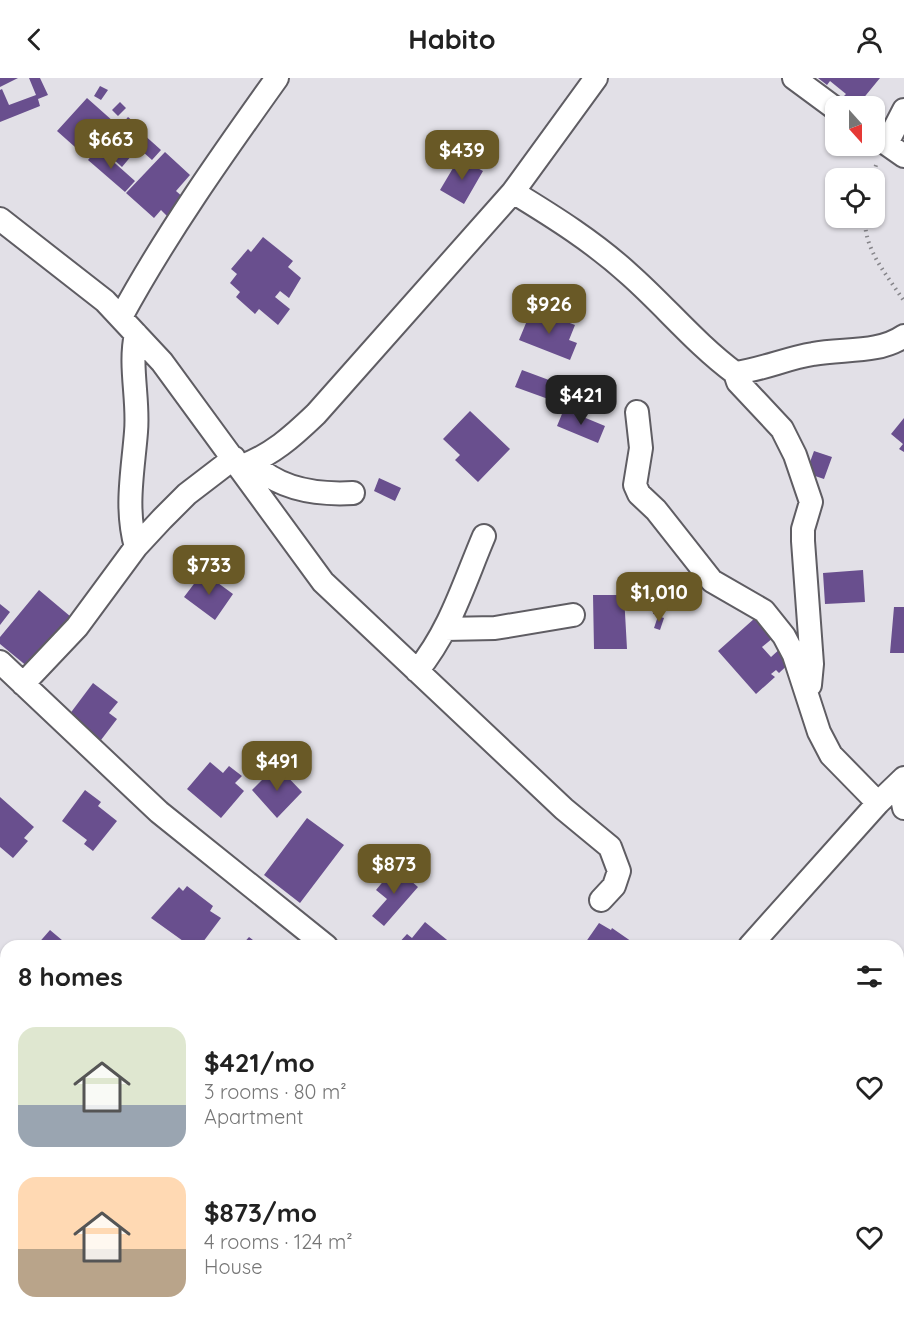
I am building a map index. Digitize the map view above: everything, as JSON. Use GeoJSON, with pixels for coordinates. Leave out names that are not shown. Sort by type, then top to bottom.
{"type":"FeatureCollection","features":[{"type":"Feature","properties":{"kind":"street"},"geometry":{"type":"LineString","coordinates":[[121,318],[141,279],[277,78]]}},
{"type":"Feature","properties":{"kind":"street"},"geometry":{"type":"LineString","coordinates":[[23,684],[77,627],[136,547],[187,494],[243,463],[266,458],[286,443],[316,414],[513,192],[596,78]]}},
{"type":"Feature","properties":{"kind":"street"},"geometry":{"type":"LineString","coordinates":[[794,78],[825,101]]}},
{"type":"Feature","properties":{"kind":"street"},"geometry":{"type":"LineString","coordinates":[[888,145],[904,110]]}},
{"type":"Feature","properties":{"kind":"street"},"geometry":{"type":"LineString","coordinates":[[513,192],[577,231],[629,274],[700,345],[735,373],[747,392],[782,429],[795,455],[811,502],[803,534],[812,664],[806,696]]}},
{"type":"Feature","properties":{"kind":"street"},"geometry":{"type":"LineString","coordinates":[[0,219],[105,301],[162,362],[243,463],[323,582],[564,809],[610,847],[619,871],[614,886],[601,900]]}},
{"type":"Feature","properties":{"kind":"street"},"geometry":{"type":"LineString","coordinates":[[136,334],[133,359],[136,431],[131,465],[129,519],[136,547]]}},
{"type":"Feature","properties":{"kind":"street"},"geometry":{"type":"LineString","coordinates":[[735,373],[813,354],[878,348],[904,336]]}},
{"type":"Feature","properties":{"kind":"street"},"geometry":{"type":"LineString","coordinates":[[637,411],[641,448],[635,485],[639,494],[656,510],[694,562],[712,581],[764,611],[784,636],[794,656],[806,696],[831,755],[849,777],[878,803]]}},
{"type":"Feature","properties":{"kind":"street"},"geometry":{"type":"LineString","coordinates":[[243,463],[285,485],[333,494],[353,493]]}},
{"type":"Feature","properties":{"kind":"street"},"geometry":{"type":"LineString","coordinates":[[417,672],[438,644],[455,611],[484,536]]}},
{"type":"Feature","properties":{"kind":"street"},"geometry":{"type":"LineString","coordinates":[[445,629],[484,629],[573,615]]}},
{"type":"Feature","properties":{"kind":"street"},"geometry":{"type":"LineString","coordinates":[[0,662],[159,812],[319,940]]}},
{"type":"Feature","properties":{"kind":"street"},"geometry":{"type":"LineString","coordinates":[[755,940],[878,803],[902,780]]}},
{"type":"Feature","properties":{"kind":"street"},"geometry":{"type":"LineString","coordinates":[[902,780],[904,808]]}},
{"type":"Feature","properties":{"kind":"path"},"geometry":{"type":"LineString","coordinates":[[867,228],[877,262],[904,301]]}},
{"type":"Feature","properties":{"kind":"building"},"geometry":{"type":"Polygon","coordinates":[[[0,78],[18,78],[0,87],[0,78]]]}},
{"type":"Feature","properties":{"kind":"building"},"geometry":{"type":"Polygon","coordinates":[[[29,78],[40,78],[48,95],[38,99],[40,106],[0,122],[0,90],[2,89],[9,105],[36,95],[29,78]]]}},
{"type":"Feature","properties":{"kind":"building"},"geometry":{"type":"Polygon","coordinates":[[[818,78],[880,78],[865,96],[844,96],[846,94],[830,81],[827,85],[818,78]]]}},
{"type":"Feature","properties":{"kind":"building"},"geometry":{"type":"Polygon","coordinates":[[[100,86],[108,90],[101,100],[94,96],[100,86]]]}},
{"type":"Feature","properties":{"kind":"building"},"geometry":{"type":"Polygon","coordinates":[[[87,98],[114,122],[84,155],[57,131],[87,98]]]}},
{"type":"Feature","properties":{"kind":"building"},"geometry":{"type":"Polygon","coordinates":[[[120,102],[126,108],[118,116],[112,110],[120,102]]]}},
{"type":"Feature","properties":{"kind":"building"},"geometry":{"type":"Polygon","coordinates":[[[128,117],[142,129],[130,143],[137,149],[122,167],[101,148],[128,117]]]}},
{"type":"Feature","properties":{"kind":"building"},"geometry":{"type":"Polygon","coordinates":[[[142,133],[161,150],[152,160],[133,143],[142,133]]]}},
{"type":"Feature","properties":{"kind":"building"},"geometry":{"type":"Polygon","coordinates":[[[98,148],[135,181],[125,192],[88,160],[98,148]]]}},
{"type":"Feature","properties":{"kind":"building"},"geometry":{"type":"Polygon","coordinates":[[[165,152],[190,175],[176,191],[184,198],[167,216],[161,210],[154,218],[126,193],[165,152]]]}},
{"type":"Feature","properties":{"kind":"building"},"geometry":{"type":"Polygon","coordinates":[[[459,158],[483,171],[464,204],[440,190],[459,158]]]}},
{"type":"Feature","properties":{"kind":"building"},"geometry":{"type":"Polygon","coordinates":[[[263,237],[293,261],[288,267],[301,278],[289,298],[280,291],[275,297],[290,309],[278,325],[259,309],[255,314],[236,297],[240,292],[230,283],[237,274],[231,269],[248,249],[251,252],[263,237]]]}},
{"type":"Feature","properties":{"kind":"building"},"geometry":{"type":"Polygon","coordinates":[[[531,311],[546,317],[547,314],[575,325],[569,340],[577,343],[570,360],[519,340],[531,311]]]}},
{"type":"Feature","properties":{"kind":"building"},"geometry":{"type":"Polygon","coordinates":[[[522,370],[557,383],[551,400],[515,387],[522,370]]]}},
{"type":"Feature","properties":{"kind":"building"},"geometry":{"type":"Polygon","coordinates":[[[564,409],[605,426],[598,443],[557,426],[564,409]]]}},
{"type":"Feature","properties":{"kind":"building"},"geometry":{"type":"Polygon","coordinates":[[[470,411],[510,449],[478,482],[455,460],[460,455],[443,439],[470,411]]]}},
{"type":"Feature","properties":{"kind":"building"},"geometry":{"type":"Polygon","coordinates":[[[904,418],[904,452],[899,449],[903,444],[891,434],[904,418]]]}},
{"type":"Feature","properties":{"kind":"building"},"geometry":{"type":"Polygon","coordinates":[[[814,451],[832,457],[824,479],[806,473],[814,451]]]}},
{"type":"Feature","properties":{"kind":"building"},"geometry":{"type":"Polygon","coordinates":[[[379,478],[401,488],[395,501],[374,491],[379,478]]]}},
{"type":"Feature","properties":{"kind":"building"},"geometry":{"type":"Polygon","coordinates":[[[863,570],[865,602],[825,604],[823,573],[863,570]]]}},
{"type":"Feature","properties":{"kind":"building"},"geometry":{"type":"Polygon","coordinates":[[[203,572],[233,594],[215,620],[184,597],[203,572]]]}},
{"type":"Feature","properties":{"kind":"building"},"geometry":{"type":"Polygon","coordinates":[[[39,590],[77,622],[34,672],[0,644],[0,637],[39,590]]]}},
{"type":"Feature","properties":{"kind":"building"},"geometry":{"type":"Polygon","coordinates":[[[593,595],[624,595],[627,649],[594,649],[593,595]]]}},
{"type":"Feature","properties":{"kind":"building"},"geometry":{"type":"Polygon","coordinates":[[[656,596],[665,598],[662,615],[653,614],[656,596]]]}},
{"type":"Feature","properties":{"kind":"building"},"geometry":{"type":"Polygon","coordinates":[[[0,604],[10,612],[0,625],[0,604]]]}},
{"type":"Feature","properties":{"kind":"building"},"geometry":{"type":"Polygon","coordinates":[[[894,607],[904,607],[904,653],[890,653],[894,607]]]}},
{"type":"Feature","properties":{"kind":"building"},"geometry":{"type":"Polygon","coordinates":[[[658,616],[664,618],[660,630],[654,628],[658,616]]]}},
{"type":"Feature","properties":{"kind":"building"},"geometry":{"type":"Polygon","coordinates":[[[755,618],[773,638],[762,647],[771,657],[782,647],[793,660],[779,673],[776,670],[771,674],[775,677],[756,694],[718,651],[755,618]]]}},
{"type":"Feature","properties":{"kind":"building"},"geometry":{"type":"Polygon","coordinates":[[[93,683],[118,702],[109,713],[117,719],[101,740],[69,715],[93,683]]]}},
{"type":"Feature","properties":{"kind":"building"},"geometry":{"type":"Polygon","coordinates":[[[281,758],[294,765],[290,772],[277,765],[281,758]]]}},
{"type":"Feature","properties":{"kind":"building"},"geometry":{"type":"Polygon","coordinates":[[[210,762],[223,773],[229,766],[242,776],[235,783],[244,791],[221,818],[187,789],[210,762]]]}},
{"type":"Feature","properties":{"kind":"building"},"geometry":{"type":"Polygon","coordinates":[[[273,769],[279,774],[282,771],[302,792],[277,818],[252,790],[273,769]]]}},
{"type":"Feature","properties":{"kind":"building"},"geometry":{"type":"Polygon","coordinates":[[[85,790],[101,802],[98,806],[117,821],[93,851],[84,844],[87,840],[62,821],[85,790]]]}},
{"type":"Feature","properties":{"kind":"building"},"geometry":{"type":"Polygon","coordinates":[[[0,797],[34,827],[24,838],[28,841],[13,858],[0,847],[0,797]]]}},
{"type":"Feature","properties":{"kind":"building"},"geometry":{"type":"Polygon","coordinates":[[[307,818],[344,845],[300,903],[264,875],[307,818]]]}},
{"type":"Feature","properties":{"kind":"building"},"geometry":{"type":"Polygon","coordinates":[[[395,867],[418,887],[384,926],[372,916],[387,899],[376,890],[395,867]]]}},
{"type":"Feature","properties":{"kind":"building"},"geometry":{"type":"Polygon","coordinates":[[[187,886],[213,906],[210,911],[221,918],[204,940],[182,940],[151,918],[179,887],[183,891],[187,886]]]}},
{"type":"Feature","properties":{"kind":"building"},"geometry":{"type":"Polygon","coordinates":[[[425,922],[447,940],[402,940],[407,934],[412,938],[425,922]]]}},
{"type":"Feature","properties":{"kind":"building"},"geometry":{"type":"Polygon","coordinates":[[[599,923],[611,930],[612,928],[629,940],[587,940],[599,923]]]}},
{"type":"Feature","properties":{"kind":"building"},"geometry":{"type":"Polygon","coordinates":[[[50,930],[62,940],[41,940],[50,930]]]}}]}
